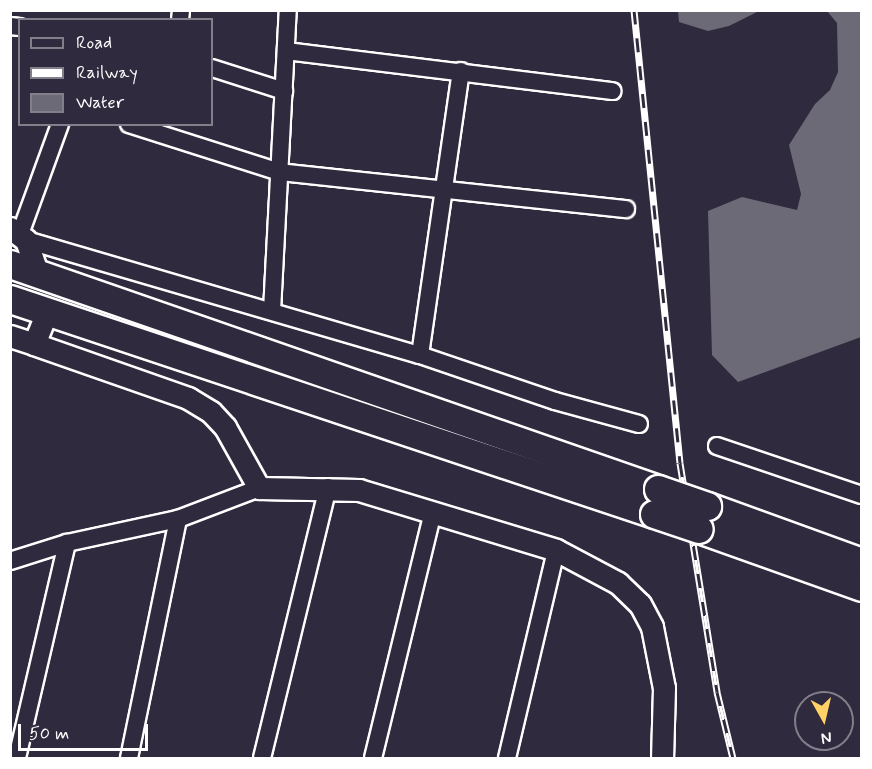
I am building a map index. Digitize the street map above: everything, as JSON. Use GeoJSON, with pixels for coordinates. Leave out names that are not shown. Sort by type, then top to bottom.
{"type":"FeatureCollection","features":[{"type":"Feature","properties":{"kind":"highway"},"geometry":{"type":"LineString","coordinates":[[10,264],[703,518],[861,587]]}},
{"type":"Feature","properties":{"kind":"highway"},"geometry":{"type":"LineString","coordinates":[[10,299],[656,501]]}},
{"type":"Feature","properties":{"kind":"highway"},"geometry":{"type":"LineString","coordinates":[[703,518],[861,562]]}},
{"type":"Feature","properties":{"kind":"street"},"geometry":{"type":"LineString","coordinates":[[272,311],[288,10]]}},
{"type":"Feature","properties":{"kind":"street"},"geometry":{"type":"LineString","coordinates":[[286,51],[613,91]]}},
{"type":"Feature","properties":{"kind":"street"},"geometry":{"type":"LineString","coordinates":[[213,68],[284,91]]}},
{"type":"Feature","properties":{"kind":"street"},"geometry":{"type":"LineString","coordinates":[[420,355],[461,71]]}},
{"type":"Feature","properties":{"kind":"street"},"geometry":{"type":"LineString","coordinates":[[37,272],[19,234],[59,126]]}},
{"type":"Feature","properties":{"kind":"street"},"geometry":{"type":"LineString","coordinates":[[135,126],[279,172],[626,209]]}},
{"type":"Feature","properties":{"kind":"street"},"geometry":{"type":"LineString","coordinates":[[19,234],[420,355],[555,401],[639,424]]}},
{"type":"Feature","properties":{"kind":"street"},"geometry":{"type":"LineString","coordinates":[[34,344],[47,311]]}},
{"type":"Feature","properties":{"kind":"street"},"geometry":{"type":"LineString","coordinates":[[10,336],[188,398],[212,412],[225,427],[259,488]]}},
{"type":"Feature","properties":{"kind":"street"},"geometry":{"type":"LineString","coordinates":[[717,446],[861,495]]}},
{"type":"Feature","properties":{"kind":"street"},"geometry":{"type":"LineString","coordinates":[[262,759],[328,487]]}},
{"type":"Feature","properties":{"kind":"street"},"geometry":{"type":"LineString","coordinates":[[10,561],[67,543],[178,519],[259,488],[328,487],[359,490],[433,511],[556,550],[618,583],[640,604],[652,627],[664,688],[662,759]]}},
{"type":"Feature","properties":{"kind":"street"},"geometry":{"type":"LineString","coordinates":[[372,759],[433,511]]}},
{"type":"Feature","properties":{"kind":"street"},"geometry":{"type":"LineString","coordinates":[[129,759],[178,519]]}},
{"type":"Feature","properties":{"kind":"street"},"geometry":{"type":"LineString","coordinates":[[17,759],[67,543]]}},
{"type":"Feature","properties":{"kind":"street"},"geometry":{"type":"LineString","coordinates":[[507,759],[556,550]]}},
{"type":"Feature","properties":{"kind":"water"},"geometry":{"type":"Polygon","coordinates":[[[678,10],[759,11],[729,26],[708,31],[679,22],[678,10]]]}},
{"type":"Feature","properties":{"kind":"water"},"geometry":{"type":"Polygon","coordinates":[[[827,11],[861,11],[861,337],[738,382],[712,355],[708,211],[742,197],[797,210],[801,194],[789,145],[815,104],[830,90],[838,72],[837,23],[827,11]]]}},
{"type":"Feature","properties":{"kind":"railway"},"geometry":{"type":"LineString","coordinates":[[634,10],[680,463],[717,692],[733,758]]}}]}
